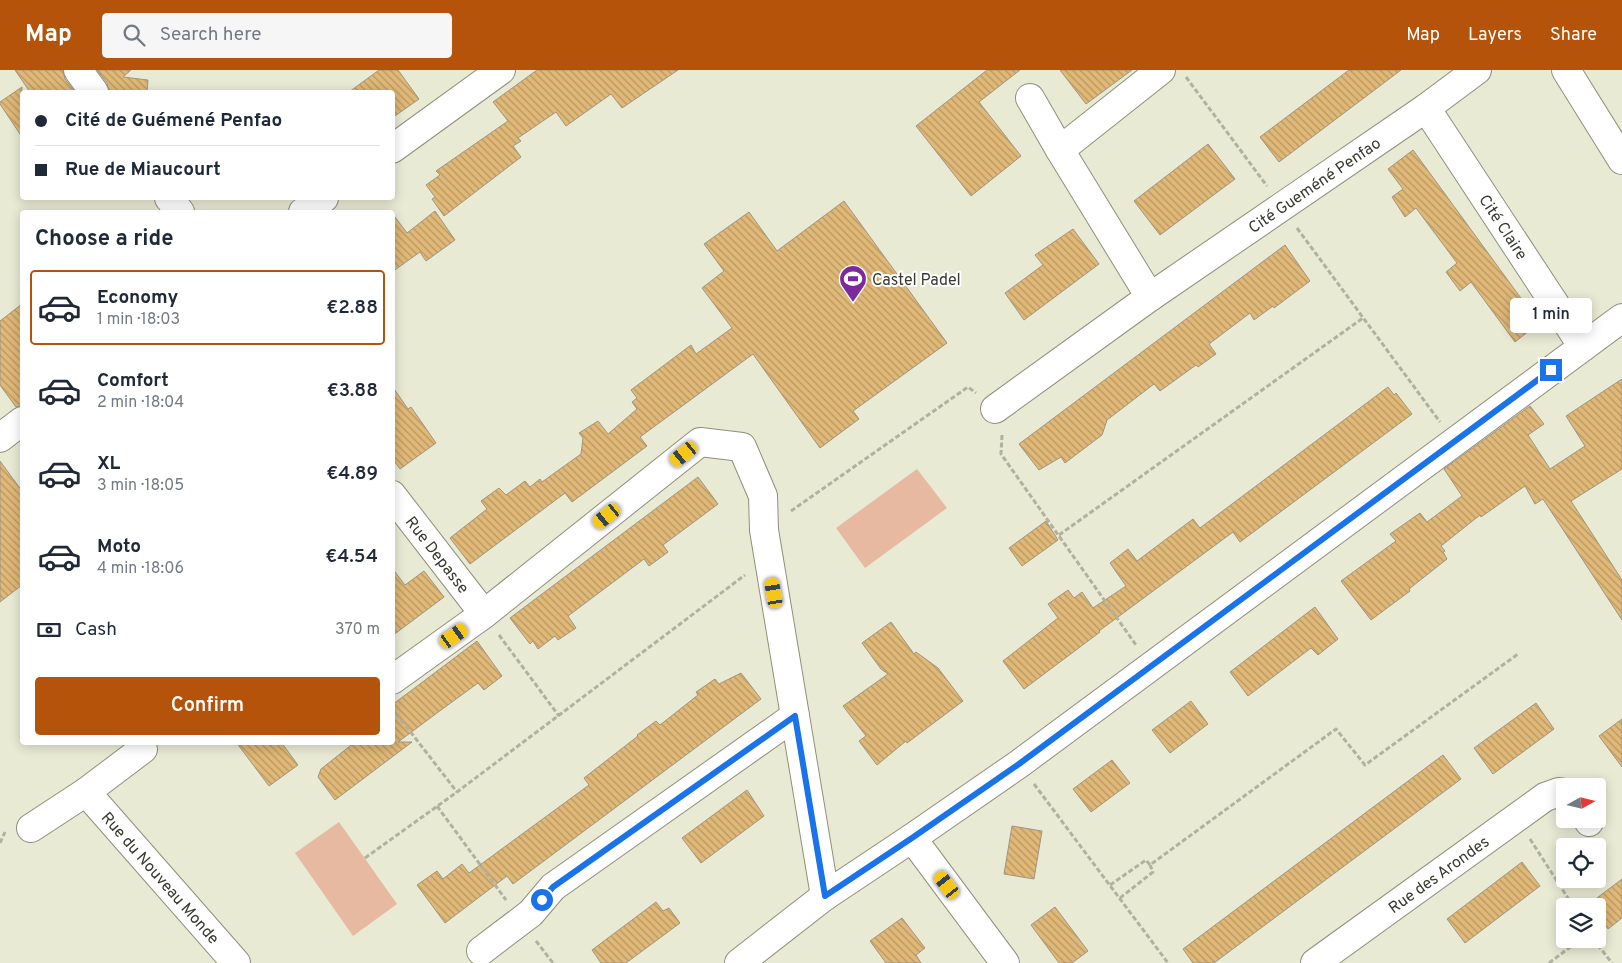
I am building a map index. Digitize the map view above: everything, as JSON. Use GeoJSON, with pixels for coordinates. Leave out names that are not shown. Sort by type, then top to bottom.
{"type":"FeatureCollection","features":[{"type":"Feature","properties":{"kind":"street"},"geometry":{"type":"LineString","coordinates":[[78,70],[93,90]]}},
{"type":"Feature","properties":{"kind":"street"},"geometry":{"type":"LineString","coordinates":[[395,147],[501,70]]}},
{"type":"Feature","properties":{"kind":"street"},"geometry":{"type":"LineString","coordinates":[[1060,150],[1161,70]]}},
{"type":"Feature","properties":{"kind":"street","name":"Cité Gueméné Penfao"},"geometry":{"type":"LineString","coordinates":[[995,409],[1150,297],[1426,108],[1477,70]]}},
{"type":"Feature","properties":{"kind":"street"},"geometry":{"type":"LineString","coordinates":[[1566,70],[1622,160]]}},
{"type":"Feature","properties":{"kind":"street"},"geometry":{"type":"LineString","coordinates":[[1030,98],[1150,297]]}},
{"type":"Feature","properties":{"kind":"street","name":"Cité Claire"},"geometry":{"type":"LineString","coordinates":[[1426,108],[1583,347]]}},
{"type":"Feature","properties":{"kind":"street"},"geometry":{"type":"LineString","coordinates":[[306,210],[321,200]]}},
{"type":"Feature","properties":{"kind":"street"},"geometry":{"type":"LineString","coordinates":[[739,963],[825,896],[1019,764],[1622,318]]}},
{"type":"Feature","properties":{"kind":"street"},"geometry":{"type":"LineString","coordinates":[[0,438],[20,423]]}},
{"type":"Feature","properties":{"kind":"street"},"geometry":{"type":"LineString","coordinates":[[395,678],[484,614],[700,442],[742,447],[763,496],[764,530],[768,558],[825,896]]}},
{"type":"Feature","properties":{"kind":"street","name":"Rue Depasse"},"geometry":{"type":"LineString","coordinates":[[395,498],[484,614]]}},
{"type":"Feature","properties":{"kind":"street"},"geometry":{"type":"LineString","coordinates":[[481,951],[531,913],[553,887],[795,716]]}},
{"type":"Feature","properties":{"kind":"street"},"geometry":{"type":"LineString","coordinates":[[31,828],[86,792],[142,749]]}},
{"type":"Feature","properties":{"kind":"street","name":"Rue du Nouveau Monde"},"geometry":{"type":"LineString","coordinates":[[86,792],[236,963]]}},
{"type":"Feature","properties":{"kind":"street","name":"Rue des Arondes"},"geometry":{"type":"LineString","coordinates":[[1315,963],[1545,798],[1556,793]]}},
{"type":"Feature","properties":{"kind":"street"},"geometry":{"type":"LineString","coordinates":[[912,838],[1005,963]]}},
{"type":"Feature","properties":{"kind":"path"},"geometry":{"type":"LineString","coordinates":[[1181,70],[1455,441]]}},
{"type":"Feature","properties":{"kind":"path"},"geometry":{"type":"LineString","coordinates":[[1059,535],[1363,318]]}},
{"type":"Feature","properties":{"kind":"path"},"geometry":{"type":"LineString","coordinates":[[764,530],[968,387]]}},
{"type":"Feature","properties":{"kind":"path"},"geometry":{"type":"LineString","coordinates":[[995,409],[1002,437],[1001,454],[1151,666]]}},
{"type":"Feature","properties":{"kind":"path"},"geometry":{"type":"LineString","coordinates":[[364,858],[457,792],[768,558]]}},
{"type":"Feature","properties":{"kind":"path"},"geometry":{"type":"LineString","coordinates":[[484,614],[558,716]]}},
{"type":"Feature","properties":{"kind":"path"},"geometry":{"type":"LineString","coordinates":[[1150,865],[1336,729],[1365,765],[1518,654]]}},
{"type":"Feature","properties":{"kind":"path"},"geometry":{"type":"LineString","coordinates":[[395,712],[457,792]]}},
{"type":"Feature","properties":{"kind":"path"},"geometry":{"type":"LineString","coordinates":[[1019,764],[1168,963]]}},
{"type":"Feature","properties":{"kind":"path"},"geometry":{"type":"LineString","coordinates":[[437,806],[554,963]]}},
{"type":"Feature","properties":{"kind":"path"},"geometry":{"type":"LineString","coordinates":[[1517,818],[1568,898]]}},
{"type":"Feature","properties":{"kind":"path"},"geometry":{"type":"LineString","coordinates":[[1110,885],[1146,860],[1150,865],[1154,872],[1120,898]]}},
{"type":"Feature","properties":{"kind":"path"},"geometry":{"type":"LineString","coordinates":[[1549,963],[1569,948]]}},
{"type":"Feature","properties":{"kind":"path"},"geometry":{"type":"LineString","coordinates":[[1600,948],[1612,963]]}},
{"type":"Feature","properties":{"kind":"shaded area"},"geometry":{"type":"Polygon","coordinates":[[[917,469],[947,508],[865,568],[836,528],[917,469]]]}},
{"type":"Feature","properties":{"kind":"shaded area"},"geometry":{"type":"Polygon","coordinates":[[[339,822],[397,904],[353,936],[295,853],[339,822]]]}},
{"type":"Feature","properties":{"kind":"building"},"geometry":{"type":"Polygon","coordinates":[[[15,70],[63,70],[65,79],[73,90],[29,90],[15,70]]]}},
{"type":"Feature","properties":{"kind":"building"},"geometry":{"type":"Polygon","coordinates":[[[97,70],[131,70],[123,77],[148,80],[147,90],[109,90],[107,83],[97,70]]]}},
{"type":"Feature","properties":{"kind":"building"},"geometry":{"type":"Polygon","coordinates":[[[379,70],[398,70],[419,99],[395,116],[395,90],[352,90],[379,70]]]}},
{"type":"Feature","properties":{"kind":"building"},"geometry":{"type":"Polygon","coordinates":[[[537,70],[678,70],[622,108],[611,94],[566,126],[556,112],[518,138],[521,141],[513,146],[521,157],[444,216],[432,199],[435,197],[426,185],[440,175],[436,171],[508,121],[493,102],[537,70]]]}},
{"type":"Feature","properties":{"kind":"building"},"geometry":{"type":"Polygon","coordinates":[[[987,70],[1020,70],[979,102],[1021,156],[971,196],[916,126],[987,70]]]}},
{"type":"Feature","properties":{"kind":"building"},"geometry":{"type":"Polygon","coordinates":[[[1060,70],[1132,70],[1086,104],[1060,70]]]}},
{"type":"Feature","properties":{"kind":"building"},"geometry":{"type":"Polygon","coordinates":[[[1349,70],[1401,70],[1279,162],[1260,137],[1349,70]]]}},
{"type":"Feature","properties":{"kind":"building"},"geometry":{"type":"Polygon","coordinates":[[[22,87],[22,90],[20,90],[20,134],[0,104],[0,102],[22,87]]]}},
{"type":"Feature","properties":{"kind":"building"},"geometry":{"type":"Polygon","coordinates":[[[1208,144],[1235,179],[1160,235],[1134,201],[1208,144]]]}},
{"type":"Feature","properties":{"kind":"building"},"geometry":{"type":"Polygon","coordinates":[[[1413,150],[1539,323],[1515,342],[1471,282],[1460,291],[1446,272],[1457,263],[1416,208],[1405,217],[1392,197],[1403,189],[1388,169],[1413,150]]]}},
{"type":"Feature","properties":{"kind":"building"},"geometry":{"type":"Polygon","coordinates":[[[844,201],[947,343],[853,411],[859,419],[820,448],[753,354],[640,437],[647,446],[572,502],[565,493],[470,564],[450,538],[487,509],[481,501],[499,488],[506,495],[525,481],[530,487],[540,479],[542,482],[581,454],[583,438],[579,433],[598,421],[608,434],[637,409],[632,402],[637,398],[631,390],[691,345],[696,354],[732,328],[702,288],[724,271],[704,244],[749,212],[777,251],[844,201]]]}},
{"type":"Feature","properties":{"kind":"building"},"geometry":{"type":"Polygon","coordinates":[[[435,211],[455,240],[426,261],[420,252],[395,270],[395,217],[407,233],[435,211]]]}},
{"type":"Feature","properties":{"kind":"building"},"geometry":{"type":"Polygon","coordinates":[[[1073,229],[1099,264],[1024,320],[1005,293],[1043,265],[1035,255],[1073,229]]]}},
{"type":"Feature","properties":{"kind":"building"},"geometry":{"type":"Polygon","coordinates":[[[1285,245],[1310,281],[1274,308],[1273,306],[1254,320],[1250,313],[1209,344],[1216,354],[1198,367],[1196,365],[1160,391],[1154,384],[1107,420],[1102,435],[1065,463],[1061,457],[1039,470],[1019,444],[1285,245]]]}},
{"type":"Feature","properties":{"kind":"building"},"geometry":{"type":"Polygon","coordinates":[[[20,306],[20,406],[16,407],[0,385],[0,321],[20,306]]]}},
{"type":"Feature","properties":{"kind":"building"},"geometry":{"type":"Polygon","coordinates":[[[1622,379],[1622,469],[1571,501],[1622,580],[1622,620],[1543,499],[1535,504],[1525,486],[1481,517],[1480,515],[1441,546],[1445,551],[1443,552],[1447,559],[1409,589],[1410,591],[1371,620],[1341,581],[1396,541],[1390,534],[1420,513],[1427,522],[1462,496],[1444,469],[1530,406],[1544,424],[1528,435],[1550,469],[1585,446],[1566,416],[1622,379]]]}},
{"type":"Feature","properties":{"kind":"building"},"geometry":{"type":"Polygon","coordinates":[[[1388,387],[1394,395],[1396,393],[1412,414],[1240,542],[1233,532],[1024,689],[1003,661],[1058,618],[1048,604],[1068,590],[1074,598],[1082,592],[1093,608],[1126,586],[1110,563],[1128,549],[1137,561],[1193,519],[1200,528],[1388,387]]]}},
{"type":"Feature","properties":{"kind":"building"},"geometry":{"type":"Polygon","coordinates":[[[395,390],[408,409],[411,407],[436,443],[400,469],[395,462],[395,390]]]}},
{"type":"Feature","properties":{"kind":"building"},"geometry":{"type":"Polygon","coordinates":[[[0,461],[20,488],[20,587],[0,602],[0,461]]]}},
{"type":"Feature","properties":{"kind":"building"},"geometry":{"type":"Polygon","coordinates":[[[698,477],[718,504],[663,545],[668,552],[649,566],[644,559],[568,616],[576,628],[558,640],[555,636],[538,649],[533,641],[530,644],[510,618],[698,477]]]}},
{"type":"Feature","properties":{"kind":"building"},"geometry":{"type":"Polygon","coordinates":[[[1046,521],[1058,540],[1022,566],[1009,548],[1046,521]]]}},
{"type":"Feature","properties":{"kind":"building"},"geometry":{"type":"Polygon","coordinates":[[[424,571],[444,597],[395,634],[395,572],[405,585],[424,571]]]}},
{"type":"Feature","properties":{"kind":"building"},"geometry":{"type":"Polygon","coordinates":[[[1315,607],[1338,639],[1318,655],[1311,648],[1248,696],[1230,672],[1315,607]]]}},
{"type":"Feature","properties":{"kind":"building"},"geometry":{"type":"Polygon","coordinates":[[[891,622],[914,654],[916,652],[938,668],[963,701],[907,743],[906,741],[877,765],[859,741],[866,736],[843,706],[888,674],[881,669],[862,643],[891,622]]]}},
{"type":"Feature","properties":{"kind":"building"},"geometry":{"type":"Polygon","coordinates":[[[477,641],[502,676],[484,690],[478,683],[441,710],[398,742],[412,742],[335,800],[318,777],[321,769],[351,745],[395,745],[395,703],[477,641]]]}},
{"type":"Feature","properties":{"kind":"building"},"geometry":{"type":"Polygon","coordinates":[[[741,673],[761,699],[513,884],[507,876],[445,923],[417,885],[437,871],[443,879],[462,864],[469,873],[589,785],[584,778],[656,721],[660,725],[698,695],[696,692],[715,679],[719,684],[741,673]]]}},
{"type":"Feature","properties":{"kind":"building"},"geometry":{"type":"Polygon","coordinates":[[[1191,701],[1208,724],[1170,753],[1152,730],[1191,701]]]}},
{"type":"Feature","properties":{"kind":"building"},"geometry":{"type":"Polygon","coordinates":[[[1536,703],[1554,729],[1493,774],[1474,748],[1536,703]]]}},
{"type":"Feature","properties":{"kind":"building"},"geometry":{"type":"Polygon","coordinates":[[[1622,719],[1622,767],[1599,736],[1622,719]]]}},
{"type":"Feature","properties":{"kind":"building"},"geometry":{"type":"Polygon","coordinates":[[[238,745],[283,745],[298,765],[269,786],[238,745]]]}},
{"type":"Feature","properties":{"kind":"building"},"geometry":{"type":"Polygon","coordinates":[[[1443,755],[1461,779],[1214,963],[1193,963],[1183,949],[1443,755]]]}},
{"type":"Feature","properties":{"kind":"building"},"geometry":{"type":"Polygon","coordinates":[[[1112,760],[1130,783],[1091,812],[1073,789],[1112,760]]]}},
{"type":"Feature","properties":{"kind":"building"},"geometry":{"type":"Polygon","coordinates":[[[747,790],[764,816],[701,863],[682,838],[747,790]]]}},
{"type":"Feature","properties":{"kind":"building"},"geometry":{"type":"Polygon","coordinates":[[[1012,826],[1042,831],[1034,879],[1004,874],[1012,826]]]}},
{"type":"Feature","properties":{"kind":"building"},"geometry":{"type":"Polygon","coordinates":[[[1522,862],[1540,886],[1465,943],[1447,919],[1522,862]]]}},
{"type":"Feature","properties":{"kind":"building"},"geometry":{"type":"Polygon","coordinates":[[[1622,879],[1622,918],[1608,929],[1606,926],[1606,898],[1597,898],[1622,879]]]}},
{"type":"Feature","properties":{"kind":"building"},"geometry":{"type":"Polygon","coordinates":[[[656,902],[663,911],[669,908],[680,923],[626,963],[601,963],[592,950],[656,902]]]}},
{"type":"Feature","properties":{"kind":"building"},"geometry":{"type":"Polygon","coordinates":[[[1055,907],[1088,951],[1072,963],[1059,963],[1031,925],[1055,907]]]}},
{"type":"Feature","properties":{"kind":"building"},"geometry":{"type":"Polygon","coordinates":[[[902,918],[925,948],[916,955],[921,963],[886,963],[870,941],[902,918]]]}},
{"type":"Feature","properties":{"kind":"place","name":"Castel Padel"},"geometry":{"type":"Point","coordinates":[853,303]}},
{"type":"Feature","properties":{"kind":"route"},"geometry":{"type":"LineString","coordinates":[[542,900],[553,887],[795,716],[825,896],[1019,764],[1551,370]]}}]}
